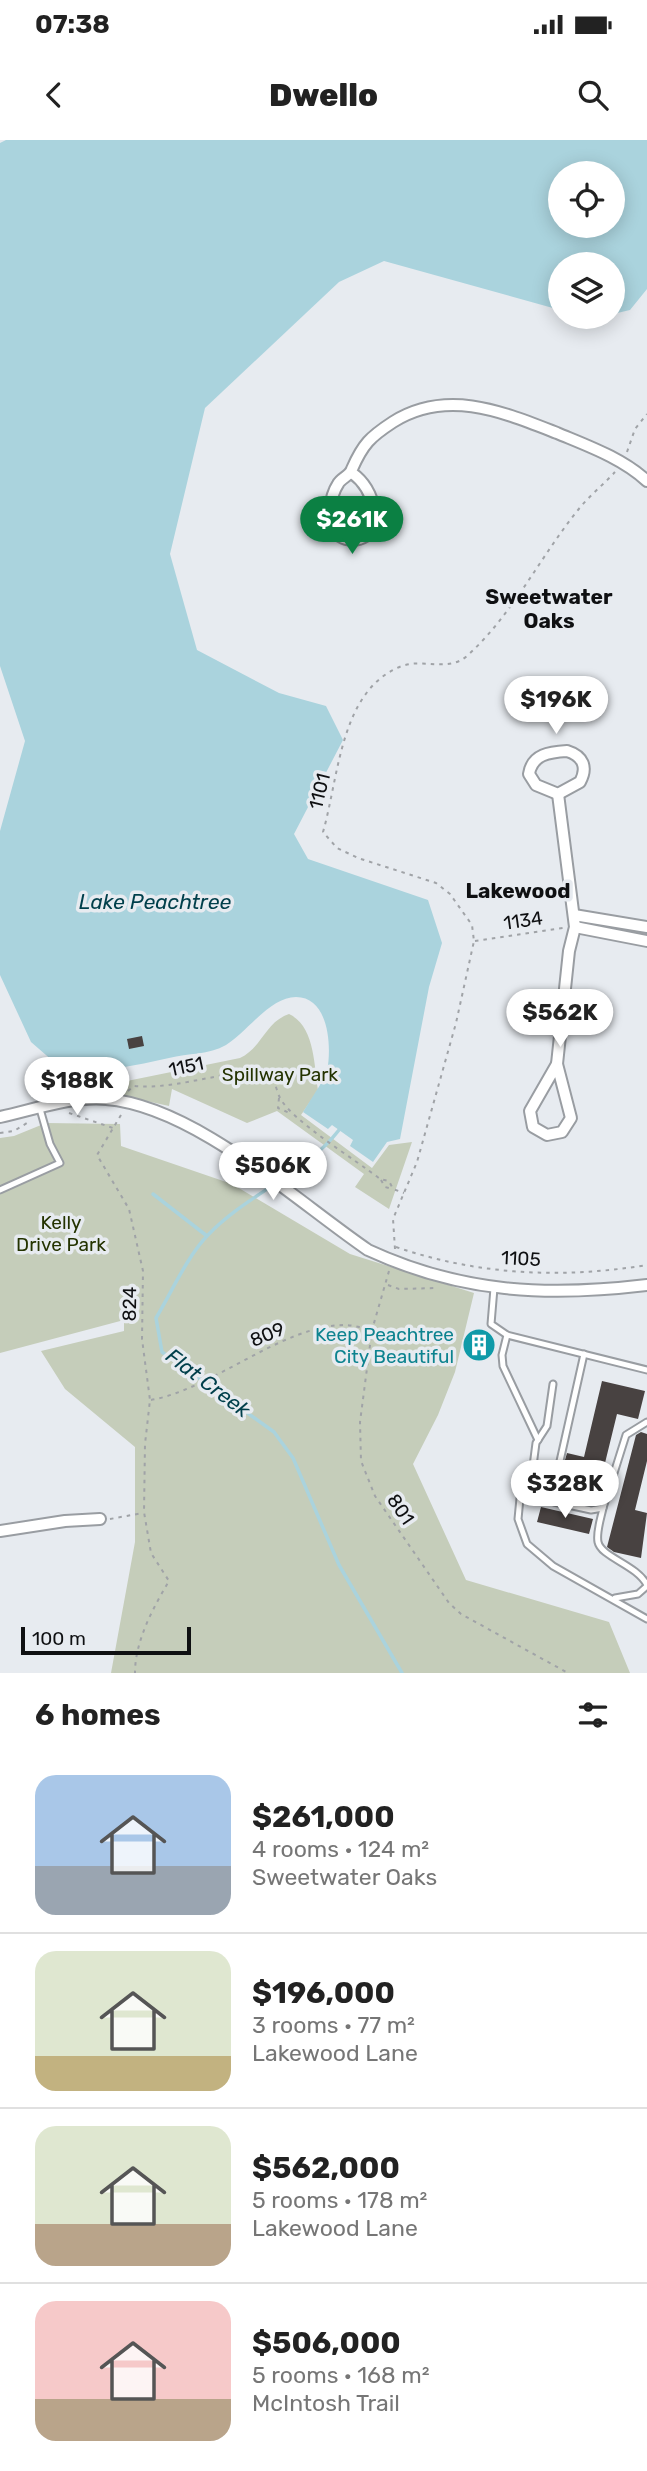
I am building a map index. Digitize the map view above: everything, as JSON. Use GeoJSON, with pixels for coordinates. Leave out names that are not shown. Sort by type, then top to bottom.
{"type":"FeatureCollection","features":[{"type":"Feature","properties":{"kind":"street"},"geometry":{"type":"LineString","coordinates":[[352,472],[361,479],[370,494],[376,524],[365,537],[349,540],[340,538],[329,525],[329,508],[338,482],[352,472],[363,444],[407,413],[442,404],[478,406],[514,416],[623,463],[647,481]]}},
{"type":"Feature","properties":{"kind":"street"},"geometry":{"type":"LineString","coordinates":[[555,752],[578,754],[585,768],[584,775],[574,787],[558,793],[536,785],[529,774],[531,765],[541,755],[555,752]]}},
{"type":"Feature","properties":{"kind":"street"},"geometry":{"type":"LineString","coordinates":[[557,1064],[530,1111],[533,1127],[547,1135],[562,1132],[571,1118],[557,1064],[569,951],[575,921],[558,793]]}},
{"type":"Feature","properties":{"kind":"street"},"geometry":{"type":"LineString","coordinates":[[575,921],[647,926]]}},
{"type":"Feature","properties":{"kind":"street"},"geometry":{"type":"LineString","coordinates":[[575,921],[647,941]]}},
{"type":"Feature","properties":{"kind":"street"},"geometry":{"type":"LineString","coordinates":[[0,1117],[41,1113],[104,1099],[154,1109],[188,1123],[368,1250],[393,1261],[465,1284],[494,1288],[571,1293],[647,1285]]}},
{"type":"Feature","properties":{"kind":"street"},"geometry":{"type":"LineString","coordinates":[[0,1531],[65,1521],[100,1519]]}},
{"type":"Feature","properties":{"kind":"lane"},"geometry":{"type":"LineString","coordinates":[[0,1189],[61,1163],[50,1144],[41,1113]]}},
{"type":"Feature","properties":{"kind":"lane"},"geometry":{"type":"LineString","coordinates":[[494,1288],[491,1324],[508,1335],[647,1370]]}},
{"type":"Feature","properties":{"kind":"lane"},"geometry":{"type":"LineString","coordinates":[[508,1335],[502,1355],[503,1366],[538,1440]]}},
{"type":"Feature","properties":{"kind":"lane"},"geometry":{"type":"LineString","coordinates":[[584,1354],[560,1461],[547,1492],[554,1502],[591,1510],[603,1508]]}},
{"type":"Feature","properties":{"kind":"lane"},"geometry":{"type":"LineString","coordinates":[[553,1384],[547,1426],[538,1440],[533,1466],[520,1488],[518,1519],[527,1544],[553,1566],[615,1598],[647,1619]]}},
{"type":"Feature","properties":{"kind":"lane"},"geometry":{"type":"LineString","coordinates":[[615,1598],[638,1594],[647,1585],[642,1574],[602,1551],[597,1540],[603,1508],[626,1435],[647,1422]]}},
{"type":"Feature","properties":{"kind":"path"},"geometry":{"type":"LineString","coordinates":[[623,463],[635,429],[647,414]]}},
{"type":"Feature","properties":{"kind":"path","name":"1101"},"geometry":{"type":"LineString","coordinates":[[474,941],[472,925],[450,894],[436,883],[358,858],[337,848],[323,832],[352,716],[362,695],[400,666],[419,662],[454,664],[466,657],[486,637],[541,566],[577,511],[623,463]]}},
{"type":"Feature","properties":{"kind":"path","name":"1134"},"geometry":{"type":"LineString","coordinates":[[474,941],[575,921]]}},
{"type":"Feature","properties":{"kind":"path"},"geometry":{"type":"LineString","coordinates":[[380,1179],[385,1187],[405,1194],[417,1162],[456,1023],[474,941]]}},
{"type":"Feature","properties":{"kind":"path","name":"1151"},"geometry":{"type":"LineString","coordinates":[[126,1094],[134,1086],[168,1087],[216,1074],[238,1074],[254,1068],[269,1072],[280,1097],[293,1114]]}},
{"type":"Feature","properties":{"kind":"path","name":"1151"},"geometry":{"type":"LineString","coordinates":[[280,1097],[278,1108],[300,1118],[380,1179]]}},
{"type":"Feature","properties":{"kind":"path"},"geometry":{"type":"LineString","coordinates":[[0,1133],[13,1131],[41,1113]]}},
{"type":"Feature","properties":{"kind":"path"},"geometry":{"type":"LineString","coordinates":[[69,1113],[113,1129]]}},
{"type":"Feature","properties":{"kind":"path","name":"824"},"geometry":{"type":"LineString","coordinates":[[122,1113],[97,1156],[119,1189],[136,1229],[143,1271],[142,1339],[150,1400],[145,1444],[144,1512],[151,1553],[169,1581],[153,1608],[135,1659],[135,1673]]}},
{"type":"Feature","properties":{"kind":"path"},"geometry":{"type":"LineString","coordinates":[[380,1179],[389,1181],[393,1189]]}},
{"type":"Feature","properties":{"kind":"path","name":"1105"},"geometry":{"type":"LineString","coordinates":[[405,1194],[393,1219],[395,1246],[427,1257],[503,1271],[582,1273],[647,1265]]}},
{"type":"Feature","properties":{"kind":"path","name":"801"},"geometry":{"type":"LineString","coordinates":[[386,1284],[372,1330],[360,1448],[360,1461],[375,1496],[449,1603],[461,1614],[568,1673]]}},
{"type":"Feature","properties":{"kind":"path","name":"809"},"geometry":{"type":"LineString","coordinates":[[150,1400],[193,1385],[305,1333],[344,1325],[372,1330]]}},
{"type":"Feature","properties":{"kind":"path"},"geometry":{"type":"LineString","coordinates":[[100,1519],[144,1512]]}},
{"type":"Feature","properties":{"kind":"green space","name":"Spillway Park"},"geometry":{"type":"Polygon","coordinates":[[[289,1014],[298,1020],[309,1037],[318,1090],[301,1115],[372,1168],[389,1145],[412,1142],[389,1209],[355,1187],[364,1174],[277,1111],[247,1123],[172,1089],[169,1106],[124,1096],[127,1081],[240,1058],[254,1048],[274,1023],[289,1014]]]}},
{"type":"Feature","properties":{"kind":"green space","name":"Kelly Drive Park"},"geometry":{"type":"Polygon","coordinates":[[[46,1123],[120,1124],[121,1146],[232,1184],[350,1254],[474,1293],[455,1372],[438,1415],[413,1464],[466,1580],[609,1622],[630,1673],[111,1673],[135,1542],[135,1447],[65,1389],[41,1351],[124,1331],[124,1320],[0,1353],[0,1138],[14,1136],[46,1123]]]}},
{"type":"Feature","properties":{"kind":"water","name":"Lake Peachtree"},"geometry":{"type":"Polygon","coordinates":[[[6,140],[647,140],[647,289],[630,310],[625,311],[625,252],[548,252],[548,307],[384,261],[339,282],[205,408],[170,554],[197,650],[279,693],[326,706],[343,740],[294,834],[308,859],[428,900],[442,943],[429,987],[400,1139],[387,1142],[373,1162],[350,1146],[353,1140],[332,1125],[328,1129],[303,1112],[320,1085],[320,1073],[327,1071],[329,1049],[322,1014],[307,999],[296,997],[277,1003],[226,1045],[213,1051],[119,1068],[69,1075],[31,1042],[0,975],[0,831],[25,741],[0,666],[0,143],[6,140]]]}},
{"type":"Feature","properties":{"kind":"building"},"geometry":{"type":"Polygon","coordinates":[[[142,1036],[144,1046],[129,1049],[127,1039],[142,1036]]]}},
{"type":"Feature","properties":{"kind":"building"},"geometry":{"type":"Polygon","coordinates":[[[602,1381],[645,1391],[638,1419],[617,1414],[605,1463],[597,1462],[589,1494],[557,1487],[567,1453],[584,1457],[602,1381]]]}},
{"type":"Feature","properties":{"kind":"building"},"geometry":{"type":"Polygon","coordinates":[[[641,1432],[647,1434],[647,1461],[635,1510],[647,1513],[641,1558],[614,1552],[607,1547],[636,1435],[641,1432]]]}},
{"type":"Feature","properties":{"kind":"building"},"geometry":{"type":"Polygon","coordinates":[[[541,1507],[593,1519],[589,1534],[537,1522],[541,1507]]]}},
{"type":"Feature","properties":{"kind":"waterway","name":"Flat Creek"},"geometry":{"type":"LineString","coordinates":[[339,1130],[310,1159],[240,1207],[208,1235],[187,1263],[156,1318],[162,1352],[274,1432],[293,1458],[339,1565],[402,1673]]}},
{"type":"Feature","properties":{"kind":"waterway","name":"Flat Creek"},"geometry":{"type":"LineString","coordinates":[[153,1194],[207,1236]]}},
{"type":"Feature","properties":{"kind":"place","name":"Keep Peachtree City Beautiful"},"geometry":{"type":"Point","coordinates":[479,1345]}},
{"type":"Feature","properties":{"kind":"district","name":"Sweetwater Oaks"},"geometry":{"type":"Point","coordinates":[549,609]}},
{"type":"Feature","properties":{"kind":"district","name":"Lakewood"},"geometry":{"type":"Point","coordinates":[518,891]}}]}
